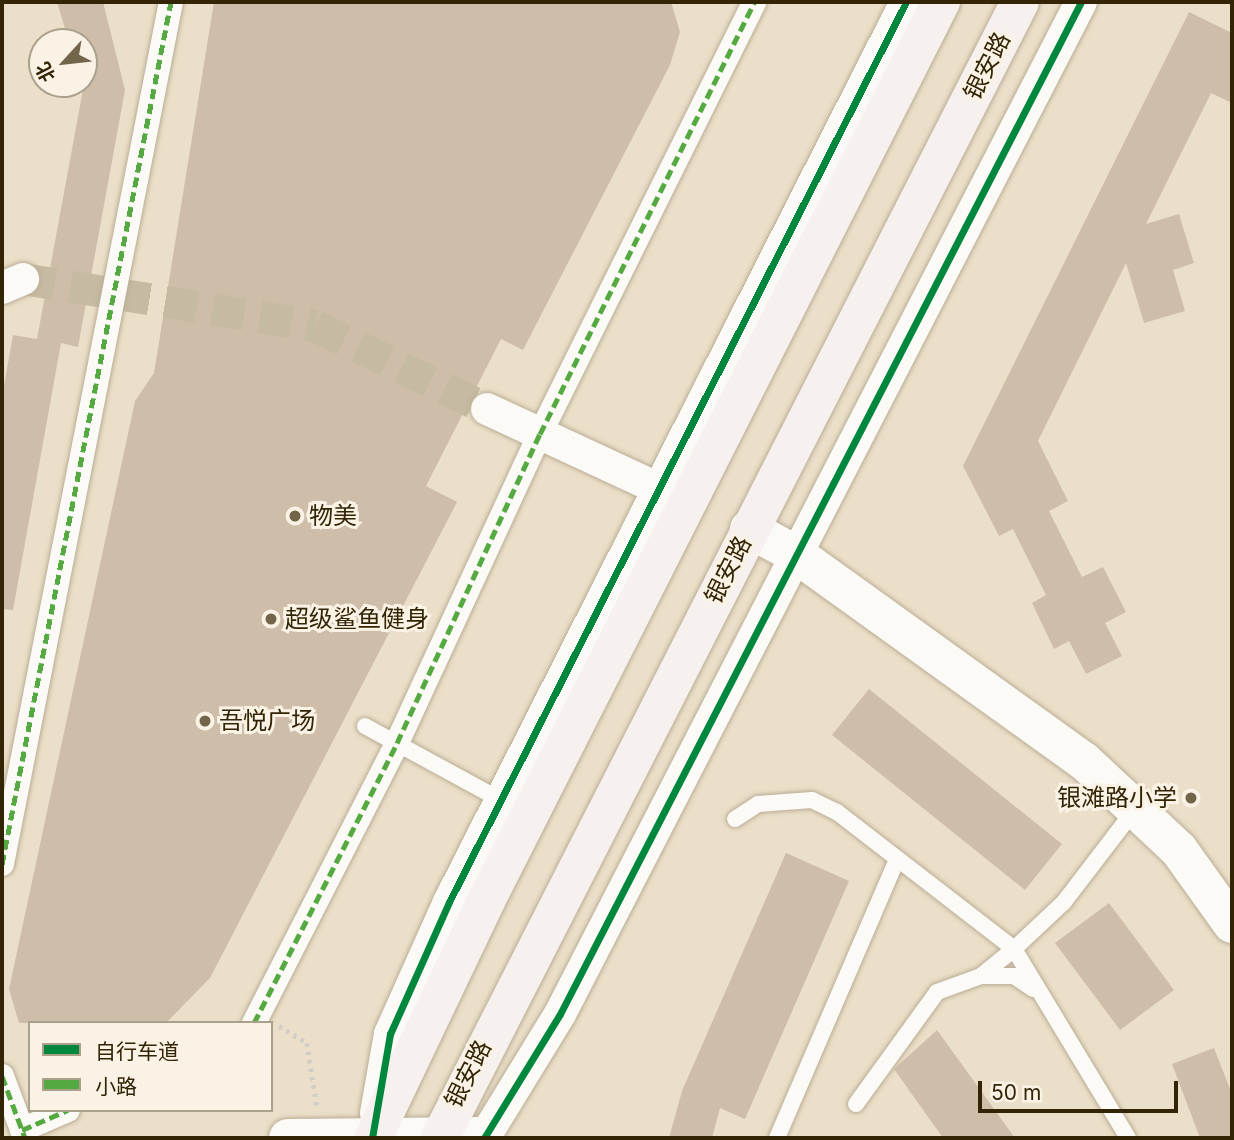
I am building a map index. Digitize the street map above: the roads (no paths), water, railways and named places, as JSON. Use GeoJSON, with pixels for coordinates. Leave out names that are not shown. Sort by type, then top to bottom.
{"type":"FeatureCollection","features":[{"type":"Feature","properties":{"kind":"main road"},"geometry":{"type":"LineString","coordinates":[[371,1138],[942,2]]}},
{"type":"Feature","properties":{"kind":"main road","name":"银安路"},"geometry":{"type":"LineString","coordinates":[[439,1136],[1020,2]]}},
{"type":"Feature","properties":{"kind":"street"},"geometry":{"type":"LineString","coordinates":[[2,864],[171,2]]}},
{"type":"Feature","properties":{"kind":"street"},"geometry":{"type":"LineString","coordinates":[[257,1018],[397,743],[540,434],[754,2]]}},
{"type":"Feature","properties":{"kind":"street"},"geometry":{"type":"LineString","coordinates":[[371,1138],[390,1034],[501,800],[906,2]]}},
{"type":"Feature","properties":{"kind":"street"},"geometry":{"type":"LineString","coordinates":[[304,1138],[483,1137],[560,1014],[1082,2]]}},
{"type":"Feature","properties":{"kind":"street"},"geometry":{"type":"LineString","coordinates":[[487,409],[659,489]]}},
{"type":"Feature","properties":{"kind":"street"},"geometry":{"type":"LineString","coordinates":[[748,529],[797,555],[1084,761],[1179,850],[1232,924]]}},
{"type":"Feature","properties":{"kind":"street"},"geometry":{"type":"LineString","coordinates":[[2,1076],[24,1134],[64,1112]]}},
{"type":"Feature","properties":{"kind":"lane"},"geometry":{"type":"LineString","coordinates":[[365,726],[501,800]]}},
{"type":"Feature","properties":{"kind":"lane"},"geometry":{"type":"LineString","coordinates":[[735,819],[785,797],[813,800],[897,859],[1014,949],[1040,997],[1109,1098],[1128,1138]]}},
{"type":"Feature","properties":{"kind":"lane"},"geometry":{"type":"LineString","coordinates":[[856,1104],[937,992],[981,976],[1014,949],[1064,902],[1135,809]]}},
{"type":"Feature","properties":{"kind":"lane"},"geometry":{"type":"LineString","coordinates":[[777,1138],[897,859]]}},
{"type":"Feature","properties":{"kind":"lane"},"geometry":{"type":"LineString","coordinates":[[981,976],[1014,976],[1040,997]]}},
{"type":"Feature","properties":{"kind":"tunnel"},"geometry":{"type":"LineString","coordinates":[[23,279],[315,326],[487,409]]}},
{"type":"Feature","properties":{"kind":"place","name":"物美"},"geometry":{"type":"Point","coordinates":[295,516]}},
{"type":"Feature","properties":{"kind":"place","name":"超级鲨鱼健身"},"geometry":{"type":"Point","coordinates":[271,619]}},
{"type":"Feature","properties":{"kind":"place","name":"吾悦广场"},"geometry":{"type":"Point","coordinates":[205,721]}},
{"type":"Feature","properties":{"kind":"place","name":"银滩路小学"},"geometry":{"type":"Point","coordinates":[1191,798]}}]}
